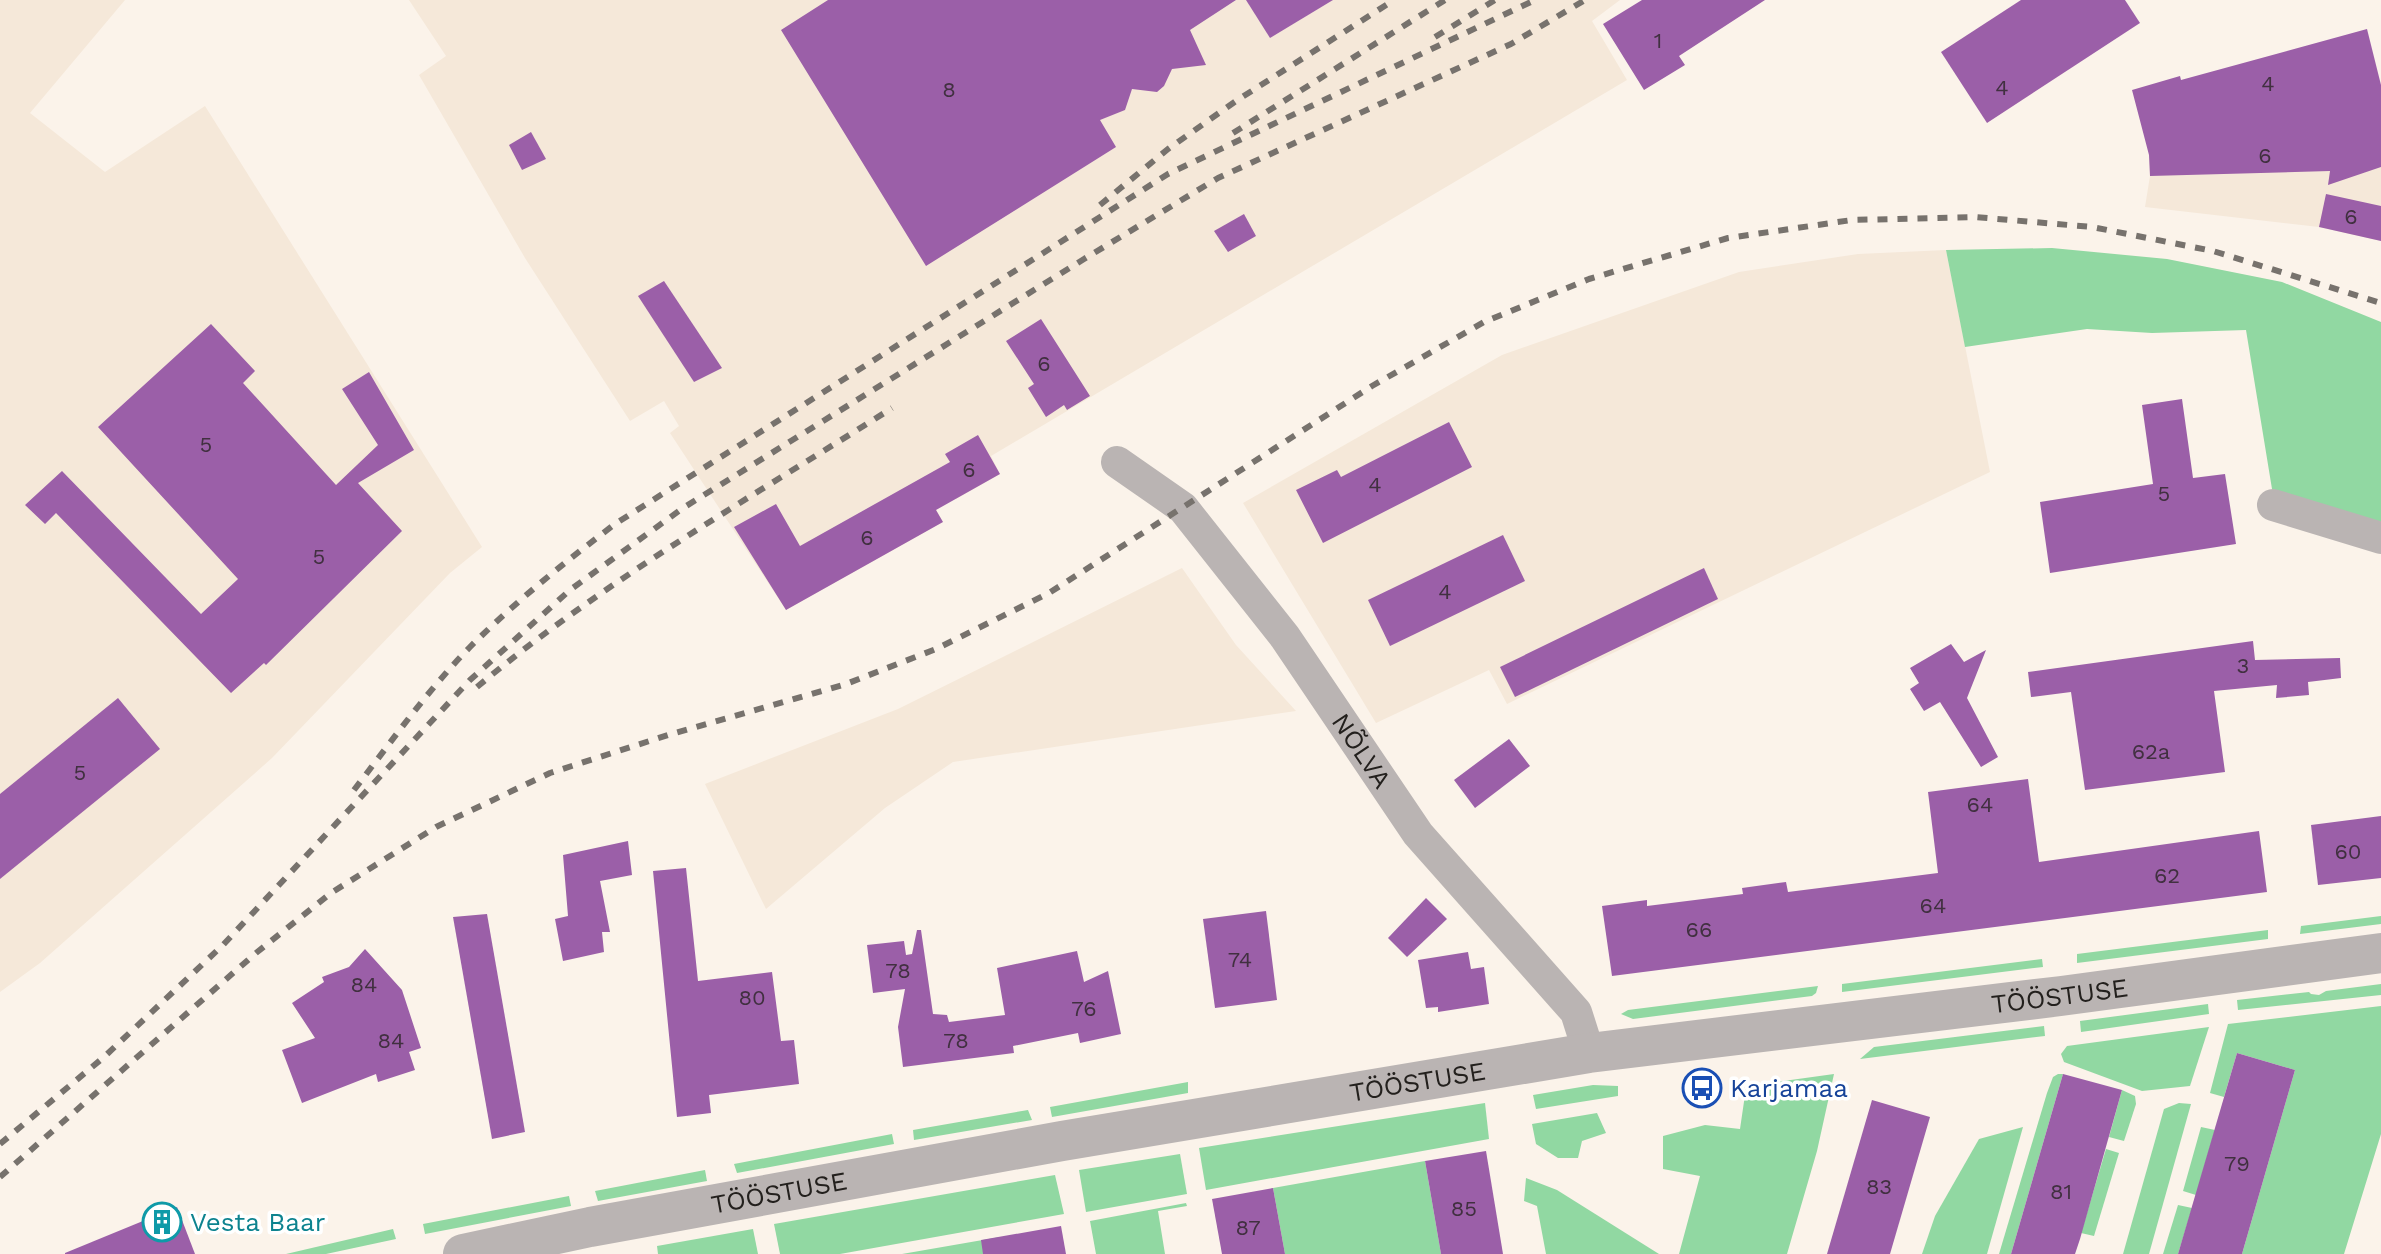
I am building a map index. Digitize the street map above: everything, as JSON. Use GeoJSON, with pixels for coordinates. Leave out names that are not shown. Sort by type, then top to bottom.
{"type":"FeatureCollection","features":[{"type":"Feature","properties":{"kind":"street","name":"NÕLVA"},"geometry":{"type":"LineString","coordinates":[[1117,462],[1183,508],[1285,637],[1418,834],[1576,1012],[1589,1053]]}},
{"type":"Feature","properties":{"kind":"street"},"geometry":{"type":"LineString","coordinates":[[2273,505],[2381,538]]}},
{"type":"Feature","properties":{"kind":"street","name":"TÖÖSTUSE"},"geometry":{"type":"LineString","coordinates":[[463,1254],[603,1225],[1062,1141],[1589,1053],[1705,1041],[2381,953]]}},
{"type":"Feature","properties":{"kind":"shaded area"},"geometry":{"type":"Polygon","coordinates":[[[0,0],[125,0],[30,113],[105,172],[205,106],[482,547],[450,573],[272,758],[40,963],[0,992],[0,0]]]}},
{"type":"Feature","properties":{"kind":"shaded area"},"geometry":{"type":"Polygon","coordinates":[[[409,0],[1620,0],[1592,21],[1627,80],[991,456],[1000,474],[956,499],[950,490],[931,500],[943,522],[786,610],[670,433],[679,426],[664,401],[630,421],[525,258],[419,75],[446,56],[409,0]]]}},
{"type":"Feature","properties":{"kind":"shaded area"},"geometry":{"type":"Polygon","coordinates":[[[2381,129],[2381,241],[2319,227],[2145,207],[2150,176],[2149,143],[2381,129]]]}},
{"type":"Feature","properties":{"kind":"shaded area"},"geometry":{"type":"Polygon","coordinates":[[[1946,250],[1990,472],[1507,704],[1489,670],[1376,723],[1243,503],[1502,355],[1739,272],[1858,254],[1946,250]]]}},
{"type":"Feature","properties":{"kind":"shaded area"},"geometry":{"type":"Polygon","coordinates":[[[1182,568],[1236,645],[1296,711],[953,762],[885,808],[766,909],[705,784],[898,709],[1182,568]]]}},
{"type":"Feature","properties":{"kind":"green space"},"geometry":{"type":"Polygon","coordinates":[[[2052,248],[2167,259],[2282,282],[2381,322],[2381,524],[2272,489],[2246,330],[2152,333],[2087,329],[1965,347],[1946,250],[2052,248]]]}},
{"type":"Feature","properties":{"kind":"green space"},"geometry":{"type":"Polygon","coordinates":[[[2381,916],[2381,924],[2300,934],[2301,926],[2381,916]]]}},
{"type":"Feature","properties":{"kind":"green space"},"geometry":{"type":"Polygon","coordinates":[[[2268,930],[2268,939],[2077,963],[2077,954],[2268,930]]]}},
{"type":"Feature","properties":{"kind":"green space"},"geometry":{"type":"Polygon","coordinates":[[[2042,959],[2043,967],[1842,992],[1842,984],[2042,959]]]}},
{"type":"Feature","properties":{"kind":"green space"},"geometry":{"type":"Polygon","coordinates":[[[2381,984],[2381,995],[2238,1010],[2237,1000],[2309,992],[2319,995],[2326,991],[2381,984]]]}},
{"type":"Feature","properties":{"kind":"green space"},"geometry":{"type":"Polygon","coordinates":[[[1818,986],[1812,996],[1633,1019],[1621,1014],[1628,1010],[1818,986]]]}},
{"type":"Feature","properties":{"kind":"green space"},"geometry":{"type":"Polygon","coordinates":[[[2208,1004],[2209,1014],[2081,1032],[2080,1021],[2208,1004]]]}},
{"type":"Feature","properties":{"kind":"green space"},"geometry":{"type":"Polygon","coordinates":[[[2381,1006],[2381,1134],[2344,1254],[2242,1254],[2295,1070],[2237,1053],[2224,1097],[2210,1093],[2228,1024],[2381,1006]]]}},
{"type":"Feature","properties":{"kind":"green space"},"geometry":{"type":"Polygon","coordinates":[[[2044,1026],[2045,1036],[1860,1059],[1874,1047],[2044,1026]]]}},
{"type":"Feature","properties":{"kind":"green space"},"geometry":{"type":"Polygon","coordinates":[[[2209,1027],[2190,1086],[2142,1091],[2064,1062],[2061,1054],[2067,1046],[2209,1027]]]}},
{"type":"Feature","properties":{"kind":"green space"},"geometry":{"type":"Polygon","coordinates":[[[1834,1074],[1817,1151],[1787,1254],[1679,1254],[1700,1176],[1663,1169],[1663,1136],[1705,1125],[1740,1129],[1746,1088],[1834,1074]]]}},
{"type":"Feature","properties":{"kind":"green space"},"geometry":{"type":"Polygon","coordinates":[[[2063,1074],[2011,1254],[1999,1254],[2047,1093],[2053,1077],[2063,1074]]]}},
{"type":"Feature","properties":{"kind":"green space"},"geometry":{"type":"Polygon","coordinates":[[[1188,1082],[1188,1093],[1052,1117],[1050,1107],[1188,1082]]]}},
{"type":"Feature","properties":{"kind":"green space"},"geometry":{"type":"Polygon","coordinates":[[[1593,1085],[1618,1086],[1618,1096],[1536,1109],[1533,1095],[1593,1085]]]}},
{"type":"Feature","properties":{"kind":"green space"},"geometry":{"type":"Polygon","coordinates":[[[2122,1090],[2135,1096],[2136,1104],[2124,1141],[2109,1137],[2122,1090]]]}},
{"type":"Feature","properties":{"kind":"green space"},"geometry":{"type":"Polygon","coordinates":[[[1485,1103],[1489,1139],[1206,1190],[1199,1148],[1485,1103]]]}},
{"type":"Feature","properties":{"kind":"green space"},"geometry":{"type":"Polygon","coordinates":[[[2179,1103],[2191,1104],[2149,1254],[2123,1254],[2164,1109],[2179,1103]]]}},
{"type":"Feature","properties":{"kind":"green space"},"geometry":{"type":"Polygon","coordinates":[[[1028,1110],[1032,1120],[914,1140],[913,1130],[1028,1110]]]}},
{"type":"Feature","properties":{"kind":"green space"},"geometry":{"type":"Polygon","coordinates":[[[1597,1113],[1606,1133],[1582,1141],[1578,1158],[1558,1158],[1536,1144],[1532,1124],[1597,1113]]]}},
{"type":"Feature","properties":{"kind":"green space"},"geometry":{"type":"Polygon","coordinates":[[[2023,1127],[1987,1254],[1922,1254],[1935,1216],[1979,1139],[2023,1127]]]}},
{"type":"Feature","properties":{"kind":"green space"},"geometry":{"type":"Polygon","coordinates":[[[2201,1127],[2215,1130],[2196,1195],[2183,1191],[2201,1127]]]}},
{"type":"Feature","properties":{"kind":"green space"},"geometry":{"type":"Polygon","coordinates":[[[892,1134],[894,1144],[737,1173],[734,1164],[892,1134]]]}},
{"type":"Feature","properties":{"kind":"green space"},"geometry":{"type":"Polygon","coordinates":[[[2106,1149],[2119,1153],[2094,1236],[2081,1233],[2106,1149]]]}},
{"type":"Feature","properties":{"kind":"green space"},"geometry":{"type":"Polygon","coordinates":[[[1180,1154],[1187,1194],[1086,1212],[1079,1170],[1180,1154]]]}},
{"type":"Feature","properties":{"kind":"green space"},"geometry":{"type":"Polygon","coordinates":[[[1425,1161],[1441,1254],[1285,1254],[1273,1188],[1425,1161]]]}},
{"type":"Feature","properties":{"kind":"green space"},"geometry":{"type":"Polygon","coordinates":[[[705,1170],[707,1181],[598,1201],[595,1191],[705,1170]]]}},
{"type":"Feature","properties":{"kind":"green space"},"geometry":{"type":"Polygon","coordinates":[[[1055,1175],[1064,1214],[840,1254],[780,1254],[774,1224],[1055,1175]]]}},
{"type":"Feature","properties":{"kind":"green space"},"geometry":{"type":"Polygon","coordinates":[[[1526,1178],[1557,1190],[1659,1254],[1546,1254],[1537,1206],[1524,1201],[1526,1178]]]}},
{"type":"Feature","properties":{"kind":"green space"},"geometry":{"type":"Polygon","coordinates":[[[569,1196],[571,1206],[425,1234],[423,1224],[569,1196]]]}},
{"type":"Feature","properties":{"kind":"green space"},"geometry":{"type":"Polygon","coordinates":[[[1186,1203],[1187,1206],[1158,1211],[1165,1254],[1096,1254],[1090,1221],[1186,1203]]]}},
{"type":"Feature","properties":{"kind":"green space"},"geometry":{"type":"Polygon","coordinates":[[[2178,1205],[2192,1208],[2178,1254],[2163,1254],[2178,1205]]]}},
{"type":"Feature","properties":{"kind":"green space"},"geometry":{"type":"Polygon","coordinates":[[[393,1229],[396,1239],[326,1254],[286,1254],[393,1229]]]}},
{"type":"Feature","properties":{"kind":"green space"},"geometry":{"type":"Polygon","coordinates":[[[753,1229],[758,1254],[658,1254],[657,1246],[753,1229]]]}},
{"type":"Feature","properties":{"kind":"green space"},"geometry":{"type":"Polygon","coordinates":[[[1000,1237],[1003,1254],[902,1254],[1000,1237]]]}},
{"type":"Feature","properties":{"kind":"building"},"geometry":{"type":"Polygon","coordinates":[[[828,0],[1236,0],[1190,30],[1206,65],[1172,69],[1164,86],[1157,92],[1132,89],[1125,110],[1100,120],[1116,147],[926,266],[781,30],[828,0]]]}},
{"type":"Feature","properties":{"kind":"building"},"geometry":{"type":"Polygon","coordinates":[[[1246,0],[1333,0],[1270,38],[1246,0]]]}},
{"type":"Feature","properties":{"kind":"building"},"geometry":{"type":"Polygon","coordinates":[[[1642,0],[1765,0],[1679,56],[1685,65],[1644,90],[1603,24],[1642,0]]]}},
{"type":"Feature","properties":{"kind":"building"},"geometry":{"type":"Polygon","coordinates":[[[2021,0],[2125,0],[2140,23],[1987,123],[1941,52],[2021,0]]]}},
{"type":"Feature","properties":{"kind":"building"},"geometry":{"type":"Polygon","coordinates":[[[2367,29],[2381,85],[2381,167],[2328,185],[2330,171],[2150,176],[2149,155],[2132,90],[2180,76],[2181,80],[2367,29]]]}},
{"type":"Feature","properties":{"kind":"building"},"geometry":{"type":"Polygon","coordinates":[[[531,132],[546,159],[522,170],[509,145],[531,132]]]}},
{"type":"Feature","properties":{"kind":"building"},"geometry":{"type":"Polygon","coordinates":[[[2326,194],[2381,206],[2381,241],[2319,227],[2326,194]]]}},
{"type":"Feature","properties":{"kind":"building"},"geometry":{"type":"Polygon","coordinates":[[[1244,214],[1256,236],[1228,252],[1214,231],[1244,214]]]}},
{"type":"Feature","properties":{"kind":"building"},"geometry":{"type":"Polygon","coordinates":[[[664,281],[722,368],[694,382],[638,296],[664,281]]]}},
{"type":"Feature","properties":{"kind":"building"},"geometry":{"type":"Polygon","coordinates":[[[1041,319],[1090,396],[1067,410],[1064,405],[1046,417],[1028,388],[1034,384],[1006,341],[1041,319]]]}},
{"type":"Feature","properties":{"kind":"building"},"geometry":{"type":"Polygon","coordinates":[[[211,324],[255,371],[243,383],[336,485],[378,445],[342,389],[369,372],[414,450],[358,483],[402,531],[266,665],[264,663],[231,693],[56,513],[45,524],[25,505],[62,471],[201,614],[238,579],[98,427],[211,324]]]}},
{"type":"Feature","properties":{"kind":"building"},"geometry":{"type":"Polygon","coordinates":[[[2182,399],[2193,478],[2225,474],[2236,544],[2050,573],[2040,502],[2153,484],[2142,405],[2182,399]]]}},
{"type":"Feature","properties":{"kind":"building"},"geometry":{"type":"Polygon","coordinates":[[[1449,422],[1472,467],[1323,543],[1296,490],[1337,470],[1341,477],[1449,422]]]}},
{"type":"Feature","properties":{"kind":"building"},"geometry":{"type":"Polygon","coordinates":[[[978,435],[1000,474],[936,510],[943,522],[786,610],[734,527],[776,504],[800,546],[950,462],[945,454],[978,435]]]}},
{"type":"Feature","properties":{"kind":"building"},"geometry":{"type":"Polygon","coordinates":[[[1503,535],[1525,581],[1390,646],[1368,600],[1503,535]]]}},
{"type":"Feature","properties":{"kind":"building"},"geometry":{"type":"Polygon","coordinates":[[[1704,568],[1718,599],[1515,697],[1500,667],[1704,568]]]}},
{"type":"Feature","properties":{"kind":"building"},"geometry":{"type":"Polygon","coordinates":[[[2253,641],[2255,660],[2340,658],[2341,678],[2308,682],[2309,695],[2276,698],[2277,685],[2214,691],[2225,772],[2085,790],[2071,692],[2031,697],[2028,672],[2253,641]]]}},
{"type":"Feature","properties":{"kind":"building"},"geometry":{"type":"Polygon","coordinates":[[[1951,644],[1964,662],[1986,650],[1967,698],[1998,757],[1981,767],[1940,702],[1924,711],[1910,689],[1919,683],[1910,668],[1951,644]]]}},
{"type":"Feature","properties":{"kind":"building"},"geometry":{"type":"Polygon","coordinates":[[[118,698],[160,749],[0,879],[0,794],[118,698]]]}},
{"type":"Feature","properties":{"kind":"building"},"geometry":{"type":"Polygon","coordinates":[[[1509,739],[1530,766],[1475,808],[1454,780],[1509,739]]]}},
{"type":"Feature","properties":{"kind":"building"},"geometry":{"type":"Polygon","coordinates":[[[2028,779],[2039,862],[2259,831],[2267,892],[1612,976],[1602,906],[1647,900],[1647,906],[1743,894],[1742,888],[1786,882],[1788,892],[1938,873],[1928,792],[2028,779]]]}},
{"type":"Feature","properties":{"kind":"building"},"geometry":{"type":"Polygon","coordinates":[[[2381,816],[2381,878],[2318,885],[2311,825],[2381,816]]]}},
{"type":"Feature","properties":{"kind":"building"},"geometry":{"type":"Polygon","coordinates":[[[628,841],[632,875],[600,881],[610,932],[602,932],[604,952],[563,961],[555,919],[568,916],[563,855],[628,841]]]}},
{"type":"Feature","properties":{"kind":"building"},"geometry":{"type":"Polygon","coordinates":[[[686,868],[698,981],[772,972],[781,1041],[794,1040],[799,1084],[709,1095],[711,1113],[677,1117],[653,871],[686,868]]]}},
{"type":"Feature","properties":{"kind":"building"},"geometry":{"type":"Polygon","coordinates":[[[1426,898],[1447,919],[1407,957],[1388,938],[1426,898]]]}},
{"type":"Feature","properties":{"kind":"building"},"geometry":{"type":"Polygon","coordinates":[[[1266,911],[1277,1000],[1215,1008],[1203,919],[1266,911]]]}},
{"type":"Feature","properties":{"kind":"building"},"geometry":{"type":"Polygon","coordinates":[[[487,914],[525,1132],[492,1139],[453,917],[487,914]]]}},
{"type":"Feature","properties":{"kind":"building"},"geometry":{"type":"Polygon","coordinates":[[[917,930],[921,930],[933,1014],[947,1015],[949,1022],[1005,1015],[997,968],[1077,951],[1084,982],[1108,971],[1121,1034],[1080,1043],[1078,1033],[1013,1046],[1014,1053],[903,1067],[898,1027],[905,989],[873,993],[867,945],[904,941],[906,955],[912,954],[917,930]]]}},
{"type":"Feature","properties":{"kind":"building"},"geometry":{"type":"Polygon","coordinates":[[[365,949],[402,990],[421,1048],[409,1052],[415,1070],[378,1082],[376,1074],[302,1103],[282,1050],[315,1038],[292,1003],[324,982],[322,977],[349,967],[365,949]]]}},
{"type":"Feature","properties":{"kind":"building"},"geometry":{"type":"Polygon","coordinates":[[[1468,952],[1471,969],[1484,967],[1489,1004],[1438,1012],[1438,1007],[1426,1008],[1418,960],[1468,952]]]}},
{"type":"Feature","properties":{"kind":"building"},"geometry":{"type":"Polygon","coordinates":[[[2237,1053],[2295,1070],[2242,1254],[2178,1254],[2237,1053]]]}},
{"type":"Feature","properties":{"kind":"building"},"geometry":{"type":"Polygon","coordinates":[[[2063,1074],[2122,1090],[2080,1239],[2075,1254],[2011,1254],[2063,1074]]]}},
{"type":"Feature","properties":{"kind":"building"},"geometry":{"type":"Polygon","coordinates":[[[1872,1100],[1930,1117],[1890,1254],[1827,1254],[1872,1100]]]}},
{"type":"Feature","properties":{"kind":"building"},"geometry":{"type":"Polygon","coordinates":[[[1486,1151],[1503,1254],[1441,1254],[1425,1161],[1486,1151]]]}},
{"type":"Feature","properties":{"kind":"building"},"geometry":{"type":"Polygon","coordinates":[[[1273,1188],[1285,1254],[1222,1254],[1212,1199],[1273,1188]]]}},
{"type":"Feature","properties":{"kind":"building","name":"Vesta Baar"},"geometry":{"type":"Polygon","coordinates":[[[177,1207],[195,1254],[65,1254],[65,1253],[177,1207]]]}},
{"type":"Feature","properties":{"kind":"building"},"geometry":{"type":"Polygon","coordinates":[[[1061,1226],[1066,1254],[983,1254],[981,1240],[1061,1226]]]}},
{"type":"Feature","properties":{"kind":"railway"},"geometry":{"type":"LineString","coordinates":[[1100,205],[1168,149],[1236,101],[1394,0]]}},
{"type":"Feature","properties":{"kind":"railway"},"geometry":{"type":"LineString","coordinates":[[1233,133],[1445,0]]}},
{"type":"Feature","properties":{"kind":"railway"},"geometry":{"type":"LineString","coordinates":[[1435,37],[1495,0]]}},
{"type":"Feature","properties":{"kind":"railway"},"geometry":{"type":"LineString","coordinates":[[354,790],[424,699],[470,647],[541,583],[615,524],[1168,174],[1535,0]]}},
{"type":"Feature","properties":{"kind":"railway"},"geometry":{"type":"LineString","coordinates":[[0,1144],[104,1057],[223,945],[470,680],[570,590],[683,508],[1218,178],[1511,44],[1585,0]]}},
{"type":"Feature","properties":{"kind":"railway"},"geometry":{"type":"LineString","coordinates":[[0,1177],[256,953],[331,893],[436,827],[550,773],[668,735],[846,684],[936,649],[1049,593],[1372,386],[1484,322],[1589,279],[1728,238],[1852,220],[1975,217],[2092,227],[2213,251],[2381,303]]}},
{"type":"Feature","properties":{"kind":"railway"},"geometry":{"type":"LineString","coordinates":[[477,687],[628,575],[892,408]]}},
{"type":"Feature","properties":{"kind":"place","name":"Karjamaa"},"geometry":{"type":"Point","coordinates":[1702,1088]}},
{"type":"Feature","properties":{"kind":"place","name":"Vesta Baar"},"geometry":{"type":"Point","coordinates":[162,1222]}}]}
